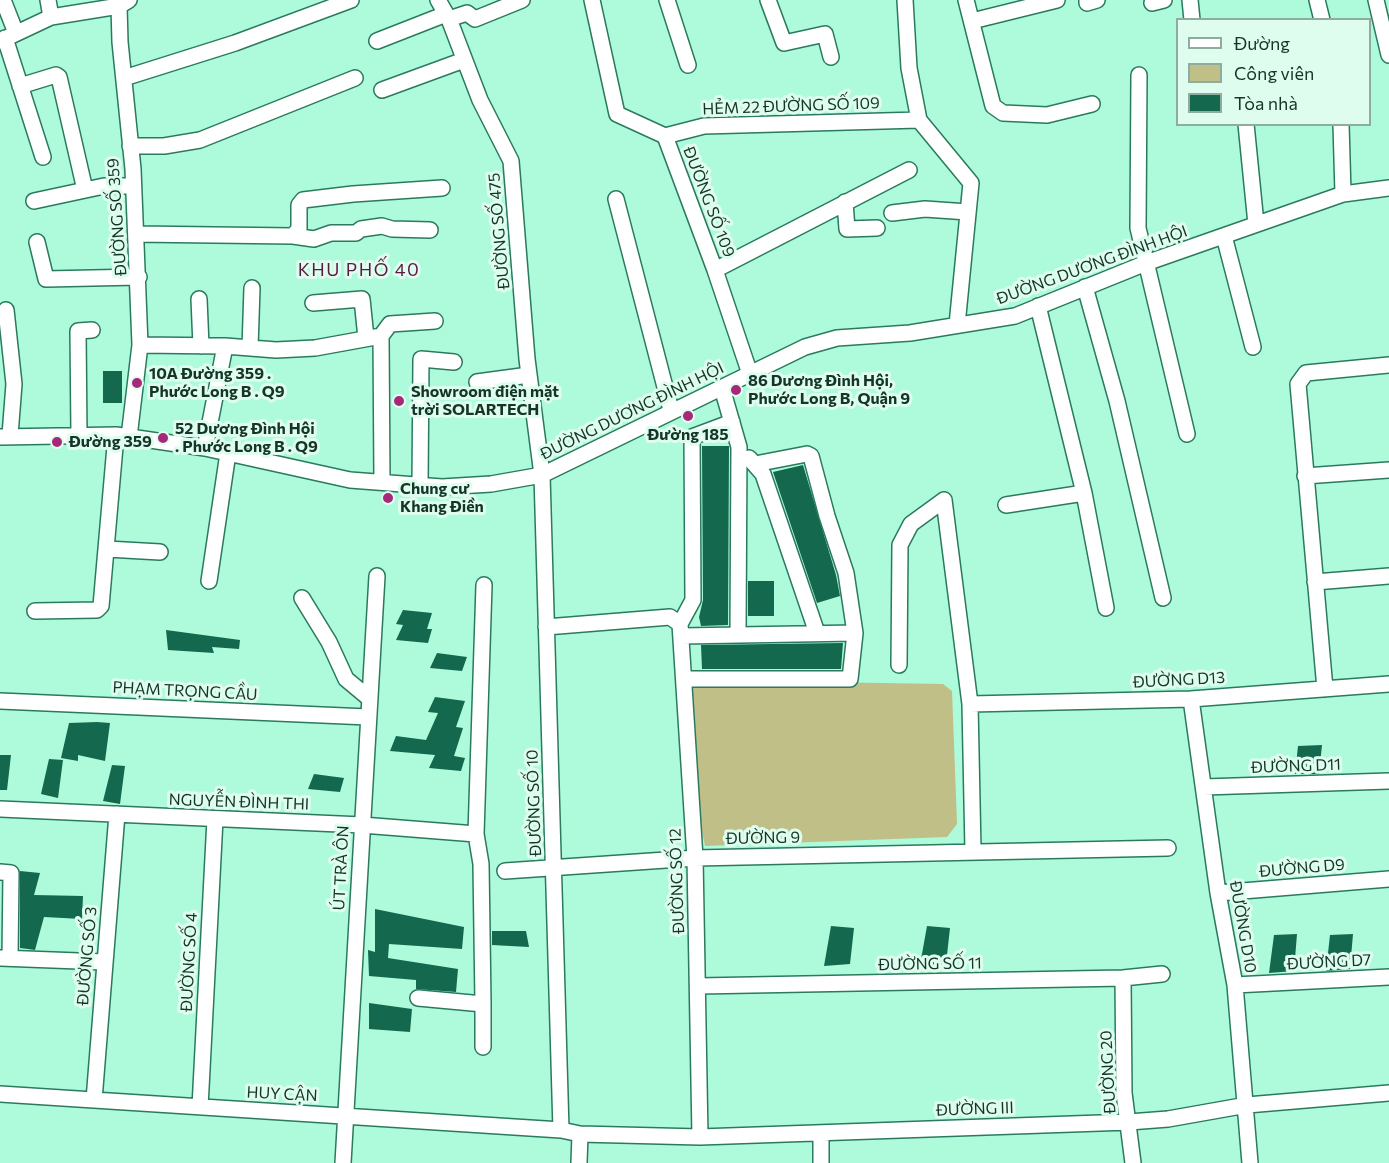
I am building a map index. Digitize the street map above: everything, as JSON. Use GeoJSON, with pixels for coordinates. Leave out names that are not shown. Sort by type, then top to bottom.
{"type":"FeatureCollection","features":[{"type":"Feature","properties":{"kind":"street"},"geometry":{"type":"LineString","coordinates":[[3,0],[7,37],[43,157]]}},
{"type":"Feature","properties":{"kind":"street"},"geometry":{"type":"LineString","coordinates":[[48,0],[51,17]]}},
{"type":"Feature","properties":{"kind":"street"},"geometry":{"type":"LineString","coordinates":[[123,78],[235,43],[351,0]]}},
{"type":"Feature","properties":{"kind":"street","name":"ĐƯỜNG SỐ 475"},"geometry":{"type":"LineString","coordinates":[[438,0],[448,16],[480,100],[511,161],[529,375],[542,475]]}},
{"type":"Feature","properties":{"kind":"street"},"geometry":{"type":"LineString","coordinates":[[377,41],[448,16],[467,13],[475,19],[522,0]]}},
{"type":"Feature","properties":{"kind":"street","name":"ĐƯỜNG SỐ 109"},"geometry":{"type":"LineString","coordinates":[[592,0],[616,114],[665,136],[715,270],[750,374]]}},
{"type":"Feature","properties":{"kind":"street"},"geometry":{"type":"LineString","coordinates":[[667,0],[688,65]]}},
{"type":"Feature","properties":{"kind":"street"},"geometry":{"type":"LineString","coordinates":[[768,0],[784,44],[825,34],[831,57]]}},
{"type":"Feature","properties":{"kind":"street"},"geometry":{"type":"LineString","coordinates":[[905,0],[909,68],[919,120],[971,183],[957,325]]}},
{"type":"Feature","properties":{"kind":"street"},"geometry":{"type":"LineString","coordinates":[[966,0],[993,106],[1003,113],[1047,115],[1092,104]]}},
{"type":"Feature","properties":{"kind":"street"},"geometry":{"type":"LineString","coordinates":[[972,21],[1057,0]]}},
{"type":"Feature","properties":{"kind":"street"},"geometry":{"type":"LineString","coordinates":[[1087,0],[1088,3],[1097,0]]}},
{"type":"Feature","properties":{"kind":"street"},"geometry":{"type":"LineString","coordinates":[[1190,0],[1192,18]]}},
{"type":"Feature","properties":{"kind":"street"},"geometry":{"type":"LineString","coordinates":[[1317,0],[1322,18]]}},
{"type":"Feature","properties":{"kind":"street"},"geometry":{"type":"LineString","coordinates":[[1376,0],[1389,55]]}},
{"type":"Feature","properties":{"kind":"street"},"geometry":{"type":"LineString","coordinates":[[7,37],[51,17],[124,3]]}},
{"type":"Feature","properties":{"kind":"street","name":"ĐƯỜNG SỐ 359"},"geometry":{"type":"LineString","coordinates":[[35,611],[97,610],[102,606],[122,436],[140,345],[139,277],[123,78],[124,3]]}},
{"type":"Feature","properties":{"kind":"street"},"geometry":{"type":"LineString","coordinates":[[382,90],[464,60]]}},
{"type":"Feature","properties":{"kind":"street"},"geometry":{"type":"LineString","coordinates":[[20,86],[56,75],[59,77],[85,190]]}},
{"type":"Feature","properties":{"kind":"street"},"geometry":{"type":"LineString","coordinates":[[1139,75],[1138,228],[1187,434]]}},
{"type":"Feature","properties":{"kind":"street"},"geometry":{"type":"LineString","coordinates":[[130,146],[164,146],[200,140],[355,78]]}},
{"type":"Feature","properties":{"kind":"street","name":"HẺM 22 ĐƯỜNG SỐ 109"},"geometry":{"type":"LineString","coordinates":[[665,136],[704,126],[919,120]]}},
{"type":"Feature","properties":{"kind":"street"},"geometry":{"type":"LineString","coordinates":[[1246,126],[1256,224]]}},
{"type":"Feature","properties":{"kind":"street"},"geometry":{"type":"LineString","coordinates":[[1341,126],[1343,194]]}},
{"type":"Feature","properties":{"kind":"street"},"geometry":{"type":"LineString","coordinates":[[715,270],[909,170]]}},
{"type":"Feature","properties":{"kind":"street"},"geometry":{"type":"LineString","coordinates":[[34,201],[104,186],[133,186]]}},
{"type":"Feature","properties":{"kind":"street"},"geometry":{"type":"LineString","coordinates":[[293,236],[299,229],[299,205],[303,200],[442,188]]}},
{"type":"Feature","properties":{"kind":"street","name":"ĐƯỜNG DƯƠNG ĐÌNH HỘI"},"geometry":{"type":"LineString","coordinates":[[5,436],[122,436],[205,448],[350,480],[442,487],[491,484],[542,475],[805,347],[837,338],[910,333],[1015,316],[1146,263],[1343,194],[1389,188]]}},
{"type":"Feature","properties":{"kind":"street"},"geometry":{"type":"LineString","coordinates":[[616,199],[671,411]]}},
{"type":"Feature","properties":{"kind":"street"},"geometry":{"type":"LineString","coordinates":[[845,202],[847,229],[877,228]]}},
{"type":"Feature","properties":{"kind":"street"},"geometry":{"type":"LineString","coordinates":[[892,213],[925,209],[968,212]]}},
{"type":"Feature","properties":{"kind":"street"},"geometry":{"type":"LineString","coordinates":[[136,234],[293,236],[314,239],[331,233],[356,233],[361,229],[382,226],[392,229],[430,230]]}},
{"type":"Feature","properties":{"kind":"street"},"geometry":{"type":"LineString","coordinates":[[1224,236],[1253,347]]}},
{"type":"Feature","properties":{"kind":"street"},"geometry":{"type":"LineString","coordinates":[[36,242],[46,279],[139,277]]}},
{"type":"Feature","properties":{"kind":"street"},"geometry":{"type":"LineString","coordinates":[[1085,287],[1118,401],[1163,598]]}},
{"type":"Feature","properties":{"kind":"street"},"geometry":{"type":"LineString","coordinates":[[250,348],[252,288]]}},
{"type":"Feature","properties":{"kind":"street"},"geometry":{"type":"LineString","coordinates":[[199,299],[201,346]]}},
{"type":"Feature","properties":{"kind":"street"},"geometry":{"type":"LineString","coordinates":[[313,303],[362,299],[373,337],[382,482]]}},
{"type":"Feature","properties":{"kind":"street"},"geometry":{"type":"LineString","coordinates":[[1038,306],[1084,493],[1106,608]]}},
{"type":"Feature","properties":{"kind":"street"},"geometry":{"type":"LineString","coordinates":[[5,436],[14,384],[6,310]]}},
{"type":"Feature","properties":{"kind":"street"},"geometry":{"type":"LineString","coordinates":[[140,345],[315,348],[373,337],[390,324],[435,321]]}},
{"type":"Feature","properties":{"kind":"street"},"geometry":{"type":"LineString","coordinates":[[79,435],[78,331],[92,330]]}},
{"type":"Feature","properties":{"kind":"street"},"geometry":{"type":"LineString","coordinates":[[205,448],[225,346]]}},
{"type":"Feature","properties":{"kind":"street"},"geometry":{"type":"LineString","coordinates":[[420,485],[420,359],[454,362]]}},
{"type":"Feature","properties":{"kind":"street"},"geometry":{"type":"LineString","coordinates":[[1325,689],[1298,393],[1301,378],[1306,373],[1389,365]]}},
{"type":"Feature","properties":{"kind":"street"},"geometry":{"type":"LineString","coordinates":[[477,382],[529,375]]}},
{"type":"Feature","properties":{"kind":"street"},"geometry":{"type":"LineString","coordinates":[[722,387],[739,447],[738,634]]}},
{"type":"Feature","properties":{"kind":"street"},"geometry":{"type":"LineString","coordinates":[[681,630],[693,600],[692,437],[732,422]]}},
{"type":"Feature","properties":{"kind":"street"},"geometry":{"type":"LineString","coordinates":[[739,447],[763,474],[817,633]]}},
{"type":"Feature","properties":{"kind":"street"},"geometry":{"type":"LineString","coordinates":[[209,581],[228,453]]}},
{"type":"Feature","properties":{"kind":"street"},"geometry":{"type":"LineString","coordinates":[[684,679],[850,679],[855,633],[846,573],[827,516],[811,456],[807,454],[755,464]]}},
{"type":"Feature","properties":{"kind":"street"},"geometry":{"type":"LineString","coordinates":[[1305,476],[1389,470]]}},
{"type":"Feature","properties":{"kind":"street","name":"ĐƯỜNG SỐ 10"},"geometry":{"type":"LineString","coordinates":[[542,475],[561,1130]]}},
{"type":"Feature","properties":{"kind":"street"},"geometry":{"type":"LineString","coordinates":[[1006,505],[1084,493]]}},
{"type":"Feature","properties":{"kind":"street"},"geometry":{"type":"LineString","coordinates":[[899,665],[900,545],[911,524],[944,500],[970,704],[973,851]]}},
{"type":"Feature","properties":{"kind":"street"},"geometry":{"type":"LineString","coordinates":[[107,549],[160,552]]}},
{"type":"Feature","properties":{"kind":"street","name":"ÚT TRÀ ÔN"},"geometry":{"type":"LineString","coordinates":[[343,1163],[377,576]]}},
{"type":"Feature","properties":{"kind":"street"},"geometry":{"type":"LineString","coordinates":[[1315,582],[1389,576]]}},
{"type":"Feature","properties":{"kind":"street"},"geometry":{"type":"LineString","coordinates":[[483,1047],[481,864],[476,834],[484,585]]}},
{"type":"Feature","properties":{"kind":"street"},"geometry":{"type":"LineString","coordinates":[[302,598],[329,642],[346,679],[369,699]]}},
{"type":"Feature","properties":{"kind":"street"},"geometry":{"type":"LineString","coordinates":[[546,627],[670,617],[681,630],[738,634],[855,633]]}},
{"type":"Feature","properties":{"kind":"street","name":"ĐƯỜNG SỐ 12"},"geometry":{"type":"LineString","coordinates":[[681,630],[695,858],[700,1137]]}},
{"type":"Feature","properties":{"kind":"street","name":"ĐƯỜNG D13"},"geometry":{"type":"LineString","coordinates":[[970,704],[1191,699],[1389,684]]}},
{"type":"Feature","properties":{"kind":"street","name":"ĐƯỜNG D10"},"geometry":{"type":"LineString","coordinates":[[1191,699],[1218,893],[1235,985],[1247,1105],[1250,1163]]}},
{"type":"Feature","properties":{"kind":"street","name":"PHẠM TRỌNG CẦU"},"geometry":{"type":"LineString","coordinates":[[0,701],[368,717]]}},
{"type":"Feature","properties":{"kind":"street","name":"ĐƯỜNG D11"},"geometry":{"type":"LineString","coordinates":[[1204,787],[1389,781]]}},
{"type":"Feature","properties":{"kind":"street","name":"NGUYỄN ĐÌNH THI"},"geometry":{"type":"LineString","coordinates":[[0,809],[362,825],[476,834]]}},
{"type":"Feature","properties":{"kind":"street","name":"ĐƯỜNG SỐ 3"},"geometry":{"type":"LineString","coordinates":[[94,1100],[117,814]]}},
{"type":"Feature","properties":{"kind":"street","name":"ĐƯỜNG SỐ 4"},"geometry":{"type":"LineString","coordinates":[[200,1107],[215,819]]}},
{"type":"Feature","properties":{"kind":"street","name":"ĐƯỜNG 9"},"geometry":{"type":"LineString","coordinates":[[505,872],[695,858],[1168,848]]}},
{"type":"Feature","properties":{"kind":"street"},"geometry":{"type":"LineString","coordinates":[[0,872],[11,873],[5,958],[105,962]]}},
{"type":"Feature","properties":{"kind":"street","name":"ĐƯỜNG D9"},"geometry":{"type":"LineString","coordinates":[[1218,893],[1389,879]]}},
{"type":"Feature","properties":{"kind":"street","name":"ĐƯỜNG SỐ 11"},"geometry":{"type":"LineString","coordinates":[[699,986],[1123,978],[1162,974]]}},
{"type":"Feature","properties":{"kind":"street","name":"ĐƯỜNG D7"},"geometry":{"type":"LineString","coordinates":[[1235,985],[1389,977]]}},
{"type":"Feature","properties":{"kind":"street","name":"ĐƯỜNG 20"},"geometry":{"type":"LineString","coordinates":[[1123,978],[1124,1093],[1133,1163]]}},
{"type":"Feature","properties":{"kind":"street"},"geometry":{"type":"LineString","coordinates":[[418,998],[483,1004]]}},
{"type":"Feature","properties":{"kind":"street","name":"ĐƯỜNG III"},"geometry":{"type":"LineString","coordinates":[[561,1130],[579,1134],[700,1137],[1129,1122],[1168,1119],[1247,1105],[1389,1093]]}},
{"type":"Feature","properties":{"kind":"street","name":"HUY CẬN"},"geometry":{"type":"LineString","coordinates":[[0,1094],[561,1130]]}},
{"type":"Feature","properties":{"kind":"street"},"geometry":{"type":"LineString","coordinates":[[821,1133],[821,1163]]}},
{"type":"Feature","properties":{"kind":"street"},"geometry":{"type":"LineString","coordinates":[[579,1134],[579,1163]]}},
{"type":"Feature","properties":{"kind":"green space"},"geometry":{"type":"Polygon","coordinates":[[[695,680],[943,684],[952,691],[957,824],[947,837],[705,846],[701,827],[691,688],[695,680]]]}},
{"type":"Feature","properties":{"kind":"building"},"geometry":{"type":"Polygon","coordinates":[[[103,371],[122,371],[122,403],[103,403],[103,371]]]}},
{"type":"Feature","properties":{"kind":"building"},"geometry":{"type":"Polygon","coordinates":[[[702,446],[729,446],[728,625],[701,626],[699,617],[703,600],[702,446]]]}},
{"type":"Feature","properties":{"kind":"building"},"geometry":{"type":"Polygon","coordinates":[[[803,465],[836,575],[840,596],[817,603],[773,472],[803,465]]]}},
{"type":"Feature","properties":{"kind":"building"},"geometry":{"type":"Polygon","coordinates":[[[748,581],[774,581],[774,616],[748,616],[748,581]]]}},
{"type":"Feature","properties":{"kind":"building"},"geometry":{"type":"Polygon","coordinates":[[[403,610],[432,613],[427,629],[432,629],[428,643],[396,640],[403,625],[396,624],[403,610]]]}},
{"type":"Feature","properties":{"kind":"building"},"geometry":{"type":"Polygon","coordinates":[[[166,630],[240,640],[239,649],[212,647],[214,653],[168,650],[166,630]]]}},
{"type":"Feature","properties":{"kind":"building"},"geometry":{"type":"Polygon","coordinates":[[[843,643],[841,669],[702,669],[701,645],[843,643]]]}},
{"type":"Feature","properties":{"kind":"building"},"geometry":{"type":"Polygon","coordinates":[[[437,653],[467,657],[462,671],[430,668],[437,653]]]}},
{"type":"Feature","properties":{"kind":"building"},"geometry":{"type":"Polygon","coordinates":[[[435,697],[465,701],[456,727],[463,728],[454,756],[465,758],[461,771],[429,768],[435,755],[390,751],[396,736],[426,740],[438,713],[428,712],[435,697]]]}},
{"type":"Feature","properties":{"kind":"building"},"geometry":{"type":"Polygon","coordinates":[[[69,723],[110,723],[105,761],[78,755],[78,761],[61,758],[69,723]]]}},
{"type":"Feature","properties":{"kind":"building"},"geometry":{"type":"Polygon","coordinates":[[[1322,745],[1319,774],[1295,774],[1298,746],[1322,745]]]}},
{"type":"Feature","properties":{"kind":"building"},"geometry":{"type":"Polygon","coordinates":[[[0,755],[11,755],[7,790],[0,790],[0,755]]]}},
{"type":"Feature","properties":{"kind":"building"},"geometry":{"type":"Polygon","coordinates":[[[49,759],[63,760],[58,798],[41,794],[49,759]]]}},
{"type":"Feature","properties":{"kind":"building"},"geometry":{"type":"Polygon","coordinates":[[[112,765],[125,766],[120,804],[103,801],[112,765]]]}},
{"type":"Feature","properties":{"kind":"building"},"geometry":{"type":"Polygon","coordinates":[[[314,774],[344,778],[340,792],[308,789],[314,774]]]}},
{"type":"Feature","properties":{"kind":"building"},"geometry":{"type":"Polygon","coordinates":[[[20,871],[40,873],[34,895],[83,896],[82,919],[44,917],[35,950],[20,948],[20,871]]]}},
{"type":"Feature","properties":{"kind":"building"},"geometry":{"type":"Polygon","coordinates":[[[375,909],[464,927],[462,949],[389,944],[388,958],[458,969],[456,992],[416,989],[416,980],[369,976],[368,950],[375,952],[375,909]]]}},
{"type":"Feature","properties":{"kind":"building"},"geometry":{"type":"Polygon","coordinates":[[[831,926],[854,928],[850,964],[824,966],[831,926]]]}},
{"type":"Feature","properties":{"kind":"building"},"geometry":{"type":"Polygon","coordinates":[[[927,926],[950,928],[946,964],[920,965],[927,926]]]}},
{"type":"Feature","properties":{"kind":"building"},"geometry":{"type":"Polygon","coordinates":[[[492,931],[526,931],[529,947],[492,945],[492,931]]]}},
{"type":"Feature","properties":{"kind":"building"},"geometry":{"type":"Polygon","coordinates":[[[1297,934],[1294,971],[1269,973],[1274,935],[1297,934]]]}},
{"type":"Feature","properties":{"kind":"building"},"geometry":{"type":"Polygon","coordinates":[[[1353,934],[1350,969],[1326,971],[1330,935],[1353,934]]]}},
{"type":"Feature","properties":{"kind":"building"},"geometry":{"type":"Polygon","coordinates":[[[369,1003],[412,1009],[410,1032],[369,1029],[369,1003]]]}},
{"type":"Feature","properties":{"kind":"place","name":"10A Đường 359 . Phước Long B . Q9"},"geometry":{"type":"Point","coordinates":[137,383]}},
{"type":"Feature","properties":{"kind":"place","name":"86 Dương Đình Hội, Phước Long B, Quận 9"},"geometry":{"type":"Point","coordinates":[736,390]}},
{"type":"Feature","properties":{"kind":"place","name":"Showroom điện mặt trời SOLARTECH"},"geometry":{"type":"Point","coordinates":[399,401]}},
{"type":"Feature","properties":{"kind":"place","name":"Đường 185"},"geometry":{"type":"Point","coordinates":[688,416]}},
{"type":"Feature","properties":{"kind":"place","name":"52 Dương Đình Hội . Phước Long B . Q9"},"geometry":{"type":"Point","coordinates":[163,438]}},
{"type":"Feature","properties":{"kind":"place","name":"Đường 359"},"geometry":{"type":"Point","coordinates":[57,442]}},
{"type":"Feature","properties":{"kind":"place","name":"Chung cư Khang Điền"},"geometry":{"type":"Point","coordinates":[388,498]}},
{"type":"Feature","properties":{"kind":"district","name":"KHU PHỐ 40"},"geometry":{"type":"Point","coordinates":[359,270]}}]}
